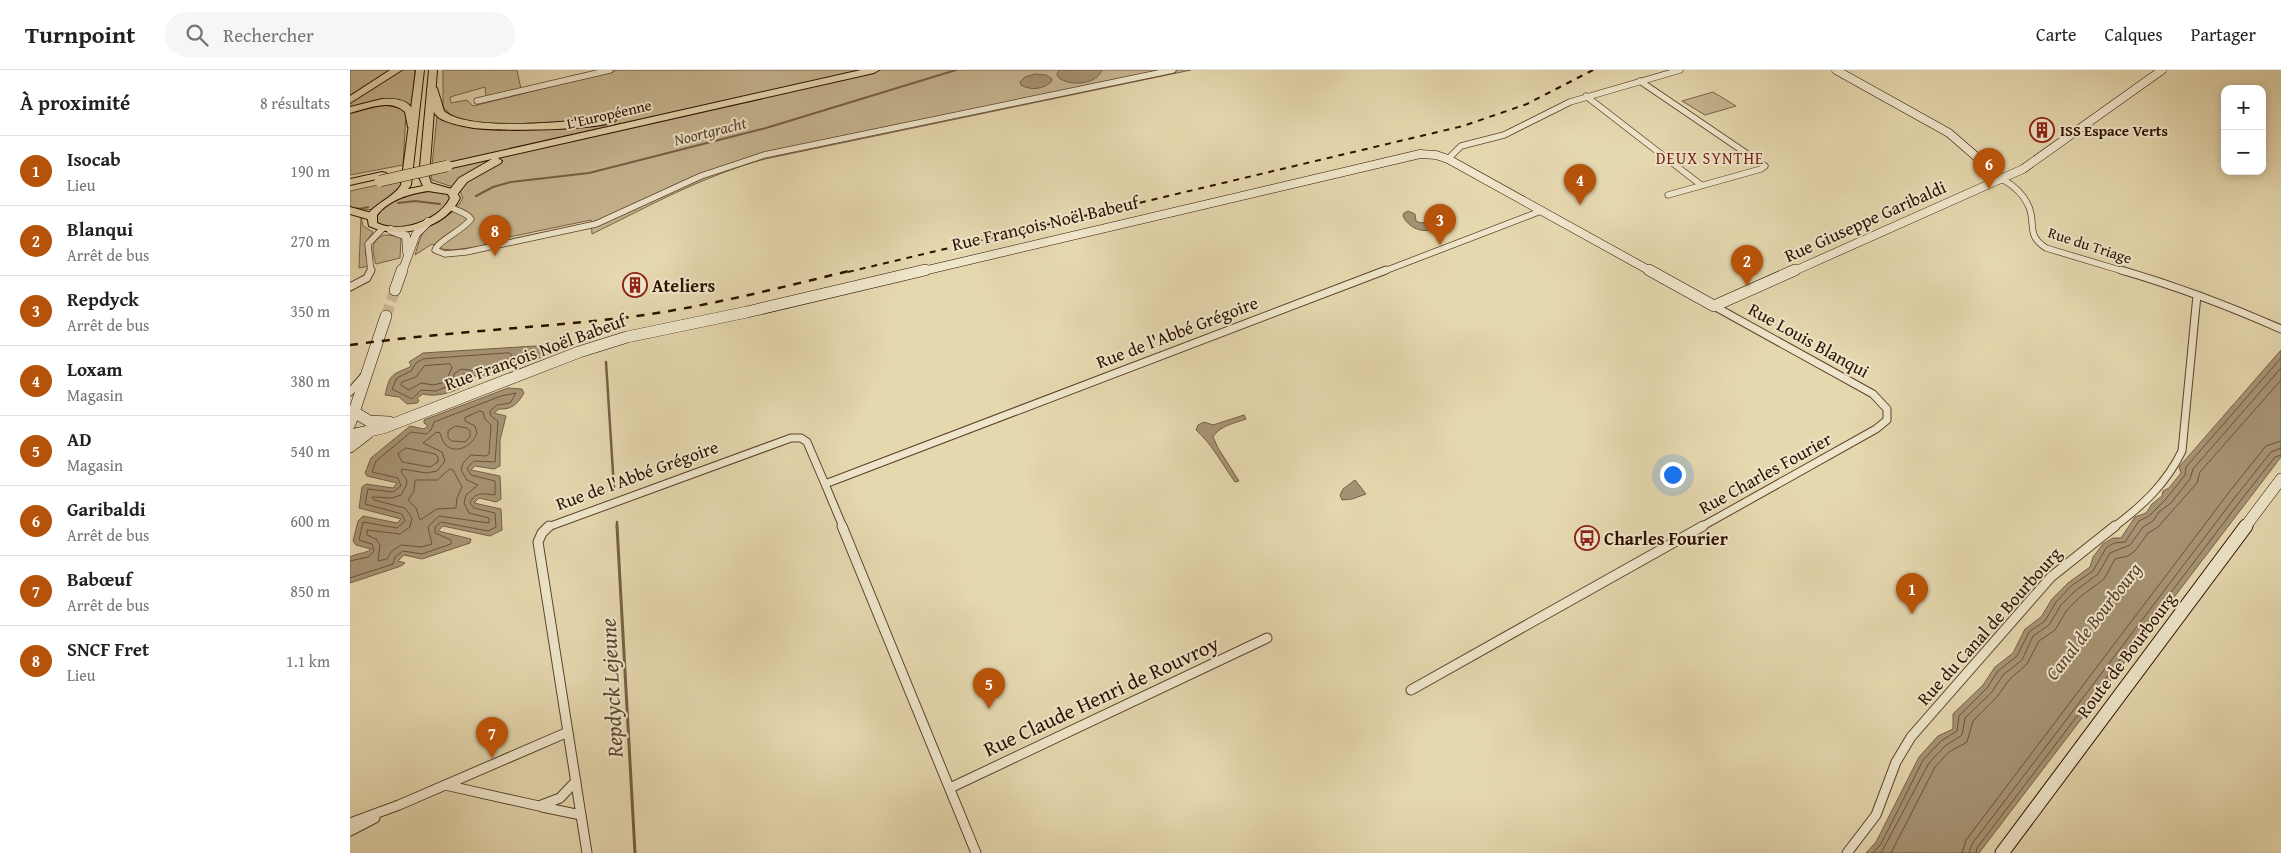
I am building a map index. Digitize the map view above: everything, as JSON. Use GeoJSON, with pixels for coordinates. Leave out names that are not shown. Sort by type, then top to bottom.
{"type":"FeatureCollection","features":[{"type":"Feature","properties":{"kind":"highway"},"geometry":{"type":"LineString","coordinates":[[350,100],[397,70]]}},
{"type":"Feature","properties":{"kind":"highway"},"geometry":{"type":"LineString","coordinates":[[808,80],[847,70]]}},
{"type":"Feature","properties":{"kind":"highway","name":"L'Européenne"},"geometry":{"type":"LineString","coordinates":[[445,162],[852,70]]}},
{"type":"Feature","properties":{"kind":"highway","name":"L'Européenne"},"geometry":{"type":"LineString","coordinates":[[350,182],[615,128],[874,70]]}},
{"type":"Feature","properties":{"kind":"highway"},"geometry":{"type":"LineString","coordinates":[[432,88],[437,108],[443,116],[456,121],[483,125],[592,122],[697,104]]}},
{"type":"Feature","properties":{"kind":"highway"},"geometry":{"type":"LineString","coordinates":[[350,110],[377,104],[400,104],[410,110],[412,125]]}},
{"type":"Feature","properties":{"kind":"highway"},"geometry":{"type":"LineString","coordinates":[[453,193],[457,185],[465,178],[505,158],[615,128]]}},
{"type":"Feature","properties":{"kind":"highway"},"geometry":{"type":"LineString","coordinates":[[350,178],[381,176]]}},
{"type":"Feature","properties":{"kind":"highway","name":"L'Européenne"},"geometry":{"type":"LineString","coordinates":[[350,187],[381,176]]}},
{"type":"Feature","properties":{"kind":"highway"},"geometry":{"type":"LineString","coordinates":[[353,210],[371,216]]}},
{"type":"Feature","properties":{"kind":"main road"},"geometry":{"type":"LineString","coordinates":[[399,196],[406,185],[420,70]]}},
{"type":"Feature","properties":{"kind":"main road"},"geometry":{"type":"LineString","coordinates":[[433,70],[424,177],[427,185],[437,188],[453,193],[455,200],[451,207],[442,215],[410,228],[387,229],[372,224],[371,216],[380,206],[399,196],[419,190],[437,188]]}},
{"type":"Feature","properties":{"kind":"street"},"geometry":{"type":"LineString","coordinates":[[477,102],[610,70]]}},
{"type":"Feature","properties":{"kind":"street"},"geometry":{"type":"LineString","coordinates":[[451,207],[470,217],[468,224],[439,243],[435,250],[445,254],[466,252],[596,224],[701,176],[764,155],[1173,70]]}},
{"type":"Feature","properties":{"kind":"street"},"geometry":{"type":"LineString","coordinates":[[1448,159],[1461,146],[1507,134],[1567,103],[1680,70]]}},
{"type":"Feature","properties":{"kind":"street","name":"Rue du Triage"},"geometry":{"type":"LineString","coordinates":[[1836,70],[1949,132],[2018,192],[2027,204],[2032,234],[2042,246],[2156,280],[2238,310],[2281,329]]}},
{"type":"Feature","properties":{"kind":"street","name":"Rue Giuseppe Garibaldi"},"geometry":{"type":"LineString","coordinates":[[1714,306],[2034,162],[2162,70]]}},
{"type":"Feature","properties":{"kind":"street"},"geometry":{"type":"LineString","coordinates":[[1640,81],[1765,166],[1668,195]]}},
{"type":"Feature","properties":{"kind":"street"},"geometry":{"type":"LineString","coordinates":[[1586,96],[1701,186]]}},
{"type":"Feature","properties":{"kind":"street","name":"Rue François Noël Babeuf"},"geometry":{"type":"LineString","coordinates":[[350,447],[374,430],[579,352],[627,336],[747,312],[1381,162],[1423,154],[1436,155],[1448,159]]}},
{"type":"Feature","properties":{"kind":"street","name":"Rue Louis Blanqui"},"geometry":{"type":"LineString","coordinates":[[1448,159],[1870,392],[1887,409]]}},
{"type":"Feature","properties":{"kind":"street","name":"Rue de l'Abbé Grégoire"},"geometry":{"type":"LineString","coordinates":[[825,484],[1541,210]]}},
{"type":"Feature","properties":{"kind":"street"},"geometry":{"type":"LineString","coordinates":[[442,215],[464,213]]}},
{"type":"Feature","properties":{"kind":"street"},"geometry":{"type":"LineString","coordinates":[[395,290],[417,233],[428,222]]}},
{"type":"Feature","properties":{"kind":"street"},"geometry":{"type":"LineString","coordinates":[[350,287],[362,282],[371,273],[372,267],[368,244],[387,229],[401,232],[407,238],[407,256]]}},
{"type":"Feature","properties":{"kind":"street","name":"Rue du Canal de Bourbourg"},"geometry":{"type":"LineString","coordinates":[[1847,853],[1876,815],[1893,767],[1911,737],[2051,577],[2068,560],[2136,508],[2163,482],[2174,467],[2182,448],[2197,295]]}},
{"type":"Feature","properties":{"kind":"street"},"geometry":{"type":"LineString","coordinates":[[350,424],[386,316]]}},
{"type":"Feature","properties":{"kind":"street"},"geometry":{"type":"LineString","coordinates":[[350,392],[365,375]]}},
{"type":"Feature","properties":{"kind":"street","name":"Rue Charles Fourier"},"geometry":{"type":"LineString","coordinates":[[1411,690],[1876,429],[1887,420],[1887,409]]}},
{"type":"Feature","properties":{"kind":"street","name":"Rue François Noël Babeuf"},"geometry":{"type":"LineString","coordinates":[[354,412],[369,421],[389,422]]}},
{"type":"Feature","properties":{"kind":"street","name":"Rue François Noël Babeuf"},"geometry":{"type":"LineString","coordinates":[[350,433],[412,415]]}},
{"type":"Feature","properties":{"kind":"street","name":"Rue François Noël Babeuf"},"geometry":{"type":"LineString","coordinates":[[350,433],[374,430]]}},
{"type":"Feature","properties":{"kind":"street","name":"Rue de l'Abbé Grégoire"},"geometry":{"type":"LineString","coordinates":[[587,853],[538,542],[544,530],[562,520],[791,438],[800,438],[807,442],[825,484],[976,853]]}},
{"type":"Feature","properties":{"kind":"street","name":"Route de Bourbourg"},"geometry":{"type":"LineString","coordinates":[[2002,853],[2281,480]]}},
{"type":"Feature","properties":{"kind":"street","name":"Rue Claude Henri de Rouvroy"},"geometry":{"type":"LineString","coordinates":[[950,788],[1267,638]]}},
{"type":"Feature","properties":{"kind":"street"},"geometry":{"type":"LineString","coordinates":[[350,822],[399,805],[568,732]]}},
{"type":"Feature","properties":{"kind":"street"},"geometry":{"type":"LineString","coordinates":[[535,805],[556,801],[576,781]]}},
{"type":"Feature","properties":{"kind":"street"},"geometry":{"type":"LineString","coordinates":[[445,785],[581,815]]}},
{"type":"Feature","properties":{"kind":"street"},"geometry":{"type":"LineString","coordinates":[[350,831],[399,805]]}},
{"type":"Feature","properties":{"kind":"shaded area"},"geometry":{"type":"Polygon","coordinates":[[[350,70],[393,70],[350,98],[350,70]]]}},
{"type":"Feature","properties":{"kind":"shaded area"},"geometry":{"type":"Polygon","coordinates":[[[399,70],[415,70],[412,105],[403,102],[350,109],[350,101],[399,70]]]}},
{"type":"Feature","properties":{"kind":"shaded area"},"geometry":{"type":"Polygon","coordinates":[[[443,70],[517,70],[521,89],[486,97],[485,87],[450,97],[451,103],[467,100],[473,106],[618,70],[1191,70],[765,159],[698,183],[655,202],[592,234],[591,220],[485,242],[484,246],[453,250],[441,249],[441,247],[432,244],[415,255],[426,228],[454,211],[463,198],[459,189],[432,180],[431,175],[437,116],[454,118],[443,107],[443,70]]]}},
{"type":"Feature","properties":{"kind":"shaded area"},"geometry":{"type":"Polygon","coordinates":[[[1713,92],[1736,106],[1705,115],[1682,101],[1713,92]]]}},
{"type":"Feature","properties":{"kind":"shaded area"},"geometry":{"type":"Polygon","coordinates":[[[387,105],[403,109],[406,114],[403,165],[350,175],[350,112],[373,106],[387,105]]]}},
{"type":"Feature","properties":{"kind":"shaded area"},"geometry":{"type":"Polygon","coordinates":[[[401,180],[400,188],[371,210],[350,207],[350,191],[401,180]]]}},
{"type":"Feature","properties":{"kind":"shaded area"},"geometry":{"type":"Polygon","coordinates":[[[429,191],[446,193],[450,197],[450,202],[425,220],[406,227],[396,228],[377,222],[377,213],[395,201],[429,191]]]}},
{"type":"Feature","properties":{"kind":"shaded area"},"geometry":{"type":"Polygon","coordinates":[[[361,217],[363,226],[373,232],[365,248],[369,266],[359,268],[361,217]]]}},
{"type":"Feature","properties":{"kind":"shaded area"},"geometry":{"type":"Polygon","coordinates":[[[384,235],[401,238],[400,258],[376,264],[374,243],[379,237],[384,235]]]}},
{"type":"Feature","properties":{"kind":"water"},"geometry":{"type":"Polygon","coordinates":[[[1059,70],[1101,70],[1101,72],[1093,80],[1075,83],[1059,78],[1057,74],[1059,70]]]}},
{"type":"Feature","properties":{"kind":"water"},"geometry":{"type":"Polygon","coordinates":[[[1035,74],[1046,75],[1052,79],[1051,82],[1037,88],[1021,85],[1020,82],[1025,77],[1035,74]]]}},
{"type":"Feature","properties":{"kind":"water"},"geometry":{"type":"Polygon","coordinates":[[[1408,211],[1415,214],[1416,221],[1421,223],[1433,221],[1433,214],[1440,213],[1444,222],[1434,229],[1416,229],[1403,216],[1408,211]]]}},
{"type":"Feature","properties":{"kind":"water"},"geometry":{"type":"Polygon","coordinates":[[[568,344],[567,347],[536,359],[519,357],[514,361],[520,364],[496,374],[479,376],[463,374],[458,378],[469,380],[469,384],[441,394],[423,394],[417,398],[419,401],[417,403],[407,404],[399,397],[385,395],[392,376],[410,367],[409,362],[423,353],[568,344]]]}},
{"type":"Feature","properties":{"kind":"water","name":"Canal de Bourbourg"},"geometry":{"type":"Polygon","coordinates":[[[2281,350],[2281,457],[1979,853],[1866,853],[1876,842],[1919,757],[1938,736],[1953,729],[1953,714],[1983,685],[1995,667],[2013,653],[2025,629],[2041,617],[2052,599],[2068,583],[2090,567],[2093,557],[2103,544],[2113,538],[2121,538],[2135,517],[2146,513],[2152,504],[2162,496],[2163,491],[2169,488],[2181,473],[2179,467],[2281,350]]]}},
{"type":"Feature","properties":{"kind":"water"},"geometry":{"type":"Polygon","coordinates":[[[508,388],[522,389],[524,393],[514,406],[499,409],[494,413],[506,416],[500,440],[500,466],[494,469],[475,466],[471,470],[500,476],[501,499],[496,502],[479,498],[474,503],[501,509],[502,530],[490,536],[443,526],[438,531],[471,539],[470,543],[422,559],[404,555],[398,561],[405,563],[401,566],[350,583],[350,557],[371,549],[356,545],[353,541],[358,521],[363,516],[397,523],[401,519],[359,508],[362,487],[366,484],[393,488],[397,483],[367,476],[365,473],[371,458],[410,426],[424,429],[428,426],[424,423],[424,420],[508,388]]]}},
{"type":"Feature","properties":{"kind":"water"},"geometry":{"type":"Polygon","coordinates":[[[1244,415],[1246,419],[1219,430],[1213,437],[1239,481],[1235,482],[1212,448],[1196,430],[1198,425],[1204,422],[1213,425],[1244,415]]]}},
{"type":"Feature","properties":{"kind":"water"},"geometry":{"type":"Polygon","coordinates":[[[1355,480],[1366,494],[1342,500],[1340,495],[1343,489],[1355,480]]]}},
{"type":"Feature","properties":{"kind":"waterway","name":"Noortgracht"},"geometry":{"type":"LineString","coordinates":[[476,196],[493,187],[511,182],[589,173],[766,128],[956,70]]}},
{"type":"Feature","properties":{"kind":"waterway","name":"Noortgracht"},"geometry":{"type":"LineString","coordinates":[[398,203],[415,201],[440,204]]}},
{"type":"Feature","properties":{"kind":"waterway","name":"Noortgracht"},"geometry":{"type":"LineString","coordinates":[[350,211],[368,207]]}},
{"type":"Feature","properties":{"kind":"waterway","name":"Repdyck Lejeune"},"geometry":{"type":"LineString","coordinates":[[606,362],[614,488]]}},
{"type":"Feature","properties":{"kind":"waterway","name":"Repdyck Lejeune"},"geometry":{"type":"LineString","coordinates":[[617,526],[635,853]]}},
{"type":"Feature","properties":{"kind":"tunnel"},"geometry":{"type":"LineString","coordinates":[[386,316],[395,290]]}},
{"type":"Feature","properties":{"kind":"railway"},"geometry":{"type":"LineString","coordinates":[[848,272],[1463,126],[1527,104],[1593,70]]}},
{"type":"Feature","properties":{"kind":"railway"},"geometry":{"type":"LineString","coordinates":[[350,345],[658,313],[853,270]]}},
{"type":"Feature","properties":{"kind":"place","name":"ISS Espace Verts"},"geometry":{"type":"Point","coordinates":[2042,130]}},
{"type":"Feature","properties":{"kind":"place","name":"Garibaldi"},"geometry":{"type":"Point","coordinates":[1989,189]}},
{"type":"Feature","properties":{"kind":"place","name":"Loxam"},"geometry":{"type":"Point","coordinates":[1580,205]}},
{"type":"Feature","properties":{"kind":"place","name":"Repdyck"},"geometry":{"type":"Point","coordinates":[1440,245]}},
{"type":"Feature","properties":{"kind":"place","name":"SNCF Fret"},"geometry":{"type":"Point","coordinates":[495,256]}},
{"type":"Feature","properties":{"kind":"place","name":"Ateliers"},"geometry":{"type":"Point","coordinates":[635,285]}},
{"type":"Feature","properties":{"kind":"place","name":"Blanqui"},"geometry":{"type":"Point","coordinates":[1747,286]}},
{"type":"Feature","properties":{"kind":"place","name":"Charles Fourier"},"geometry":{"type":"Point","coordinates":[1587,538]}},
{"type":"Feature","properties":{"kind":"place","name":"Isocab"},"geometry":{"type":"Point","coordinates":[1912,614]}},
{"type":"Feature","properties":{"kind":"place","name":"AD"},"geometry":{"type":"Point","coordinates":[989,709]}},
{"type":"Feature","properties":{"kind":"place","name":"Babœuf"},"geometry":{"type":"Point","coordinates":[492,758]}},
{"type":"Feature","properties":{"kind":"district","name":"DEUX SYNTHE"},"geometry":{"type":"Point","coordinates":[1710,158]}}]}
